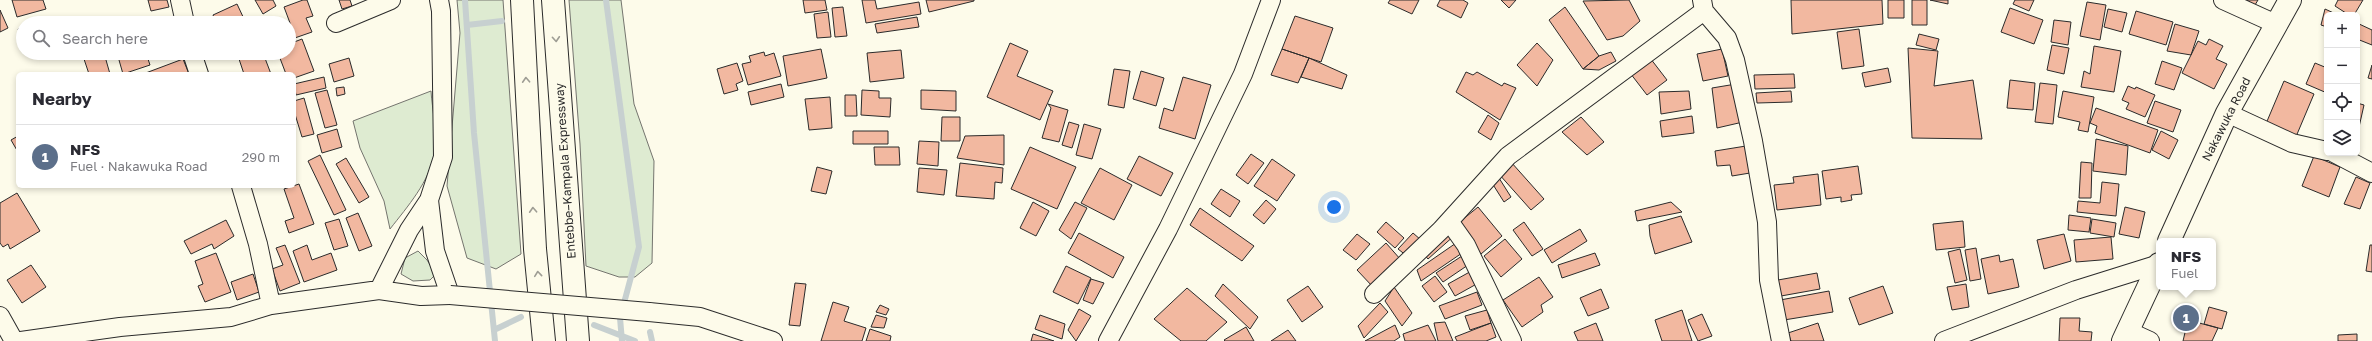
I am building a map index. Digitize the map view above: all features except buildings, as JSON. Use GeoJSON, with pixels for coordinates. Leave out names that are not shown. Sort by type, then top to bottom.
{"type":"FeatureCollection","features":[{"type":"Feature","properties":{"kind":"main road"},"geometry":{"type":"LineString","coordinates":[[522,0],[535,249],[544,341]]}},
{"type":"Feature","properties":{"kind":"main road","name":"Entebbe–Kampala Expressway"},"geometry":{"type":"LineString","coordinates":[[553,0],[578,341]]}},
{"type":"Feature","properties":{"kind":"main road","name":"Nakawuka Road"},"geometry":{"type":"LineString","coordinates":[[2170,238],[2227,112],[2290,0]]}},
{"type":"Feature","properties":{"kind":"main road"},"geometry":{"type":"LineString","coordinates":[[2125,336],[2156,270]]}},
{"type":"Feature","properties":{"kind":"street"},"geometry":{"type":"LineString","coordinates":[[180,0],[183,16]]}},
{"type":"Feature","properties":{"kind":"street"},"geometry":{"type":"LineString","coordinates":[[336,23],[391,0]]}},
{"type":"Feature","properties":{"kind":"street"},"geometry":{"type":"LineString","coordinates":[[379,290],[409,230],[429,200],[443,157],[441,18],[439,0]]}},
{"type":"Feature","properties":{"kind":"street"},"geometry":{"type":"LineString","coordinates":[[1108,341],[1168,229],[1243,74],[1271,0]]}},
{"type":"Feature","properties":{"kind":"street"},"geometry":{"type":"LineString","coordinates":[[2223,0],[2276,24]]}},
{"type":"Feature","properties":{"kind":"street"},"geometry":{"type":"LineString","coordinates":[[1374,294],[1449,222],[1508,156],[1703,5],[1727,38],[1735,60],[1753,141],[1767,222],[1769,280],[1781,341]]}},
{"type":"Feature","properties":{"kind":"street"},"geometry":{"type":"LineString","coordinates":[[194,60],[198,72]]}},
{"type":"Feature","properties":{"kind":"street"},"geometry":{"type":"LineString","coordinates":[[2227,112],[2292,143],[2324,150]]}},
{"type":"Feature","properties":{"kind":"street"},"geometry":{"type":"LineString","coordinates":[[2340,156],[2372,173]]}},
{"type":"Feature","properties":{"kind":"street"},"geometry":{"type":"LineString","coordinates":[[242,188],[258,244],[271,305]]}},
{"type":"Feature","properties":{"kind":"street"},"geometry":{"type":"LineString","coordinates":[[429,200],[435,251],[450,294]]}},
{"type":"Feature","properties":{"kind":"street"},"geometry":{"type":"LineString","coordinates":[[1449,222],[1466,245],[1512,341]]}},
{"type":"Feature","properties":{"kind":"street"},"geometry":{"type":"LineString","coordinates":[[1944,341],[2076,290],[2156,265]]}},
{"type":"Feature","properties":{"kind":"street"},"geometry":{"type":"LineString","coordinates":[[21,341],[67,338],[230,317],[271,305],[379,290],[421,296],[450,294],[700,318],[773,341]]}},
{"type":"Feature","properties":{"kind":"street"},"geometry":{"type":"LineString","coordinates":[[0,316],[14,341]]}},
{"type":"Feature","properties":{"kind":"street"},"geometry":{"type":"LineString","coordinates":[[2125,336],[2150,341]]}},
{"type":"Feature","properties":{"kind":"green space"},"geometry":{"type":"Polygon","coordinates":[[[457,0],[503,0],[521,254],[496,269],[467,258],[447,186],[460,33],[457,0]]]}},
{"type":"Feature","properties":{"kind":"green space"},"geometry":{"type":"Polygon","coordinates":[[[569,0],[621,0],[634,104],[654,161],[652,263],[635,277],[619,277],[586,266],[580,144],[569,0]]]}},
{"type":"Feature","properties":{"kind":"green space"},"geometry":{"type":"Polygon","coordinates":[[[431,91],[436,138],[435,153],[432,164],[423,184],[404,212],[390,229],[384,201],[360,148],[353,121],[431,91]]]}},
{"type":"Feature","properties":{"kind":"green space"},"geometry":{"type":"Polygon","coordinates":[[[418,251],[427,260],[436,274],[430,280],[413,281],[401,274],[405,258],[418,251]]]}},
{"type":"Feature","properties":{"kind":"waterway"},"geometry":{"type":"LineString","coordinates":[[465,0],[474,133],[495,341]]}},
{"type":"Feature","properties":{"kind":"waterway"},"geometry":{"type":"LineString","coordinates":[[606,0],[639,247],[620,318],[622,341]]}},
{"type":"Feature","properties":{"kind":"waterway"},"geometry":{"type":"LineString","coordinates":[[467,25],[502,21]]}},
{"type":"Feature","properties":{"kind":"waterway"},"geometry":{"type":"LineString","coordinates":[[494,330],[521,317]]}},
{"type":"Feature","properties":{"kind":"waterway"},"geometry":{"type":"LineString","coordinates":[[594,325],[635,341]]}},
{"type":"Feature","properties":{"kind":"waterway"},"geometry":{"type":"LineString","coordinates":[[650,332],[652,341]]}},
{"type":"Feature","properties":{"kind":"place","name":"NFS"},"geometry":{"type":"Point","coordinates":[2186,318]}}]}
